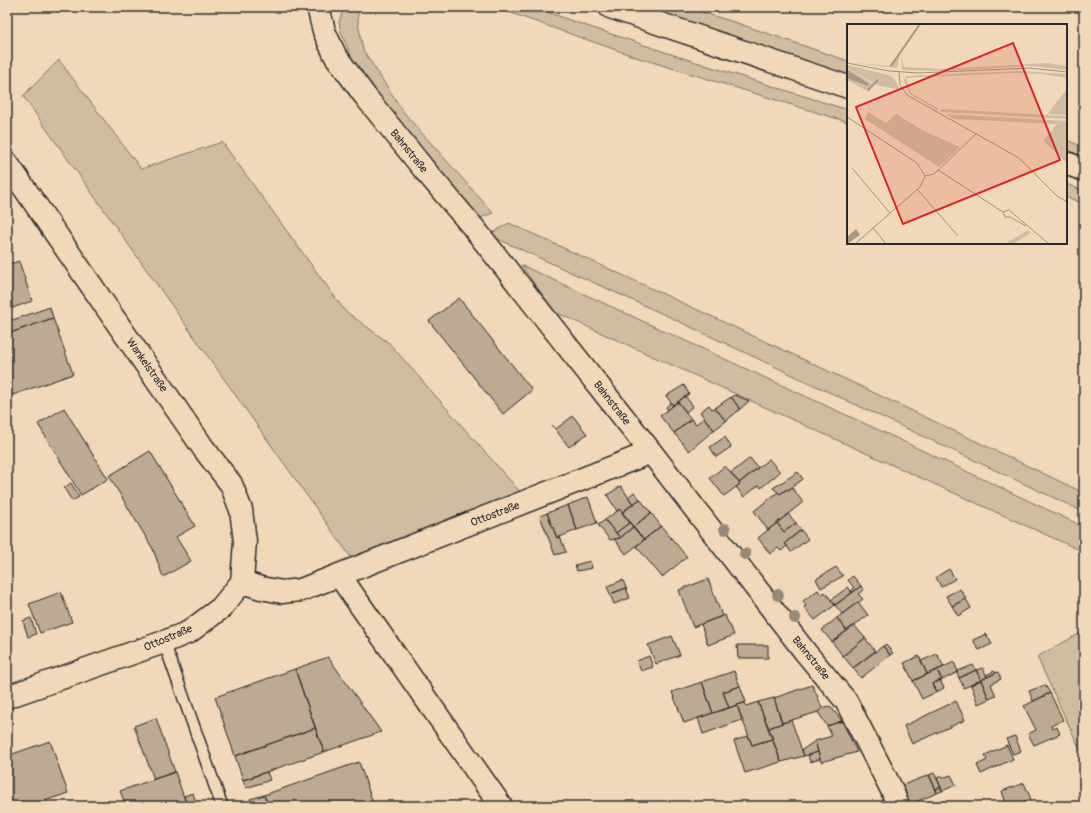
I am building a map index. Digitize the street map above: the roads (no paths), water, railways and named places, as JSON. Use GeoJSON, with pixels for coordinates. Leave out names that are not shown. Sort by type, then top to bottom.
{"type":"FeatureCollection","features":[{"type":"Feature","properties":{"kind":"street","name":"Bahnstraße"},"geometry":{"type":"LineString","coordinates":[[318,7],[324,31],[335,55],[364,96],[473,227],[806,653],[846,701],[892,790],[898,806]]}},
{"type":"Feature","properties":{"kind":"street"},"geometry":{"type":"LineString","coordinates":[[610,7],[847,87]]}},
{"type":"Feature","properties":{"kind":"street","name":"Wankelstraße"},"geometry":{"type":"LineString","coordinates":[[7,163],[204,449],[231,484],[241,510],[245,541],[242,582]]}},
{"type":"Feature","properties":{"kind":"street"},"geometry":{"type":"LineString","coordinates":[[1067,163],[1084,170]]}},
{"type":"Feature","properties":{"kind":"street","name":"Ottostraße"},"geometry":{"type":"LineString","coordinates":[[7,697],[189,632],[221,608],[242,582],[282,592],[301,590],[650,452]]}},
{"type":"Feature","properties":{"kind":"street"},"geometry":{"type":"LineString","coordinates":[[339,575],[501,806]]}},
{"type":"Feature","properties":{"kind":"lane"},"geometry":{"type":"LineString","coordinates":[[164,642],[222,806]]}}]}
